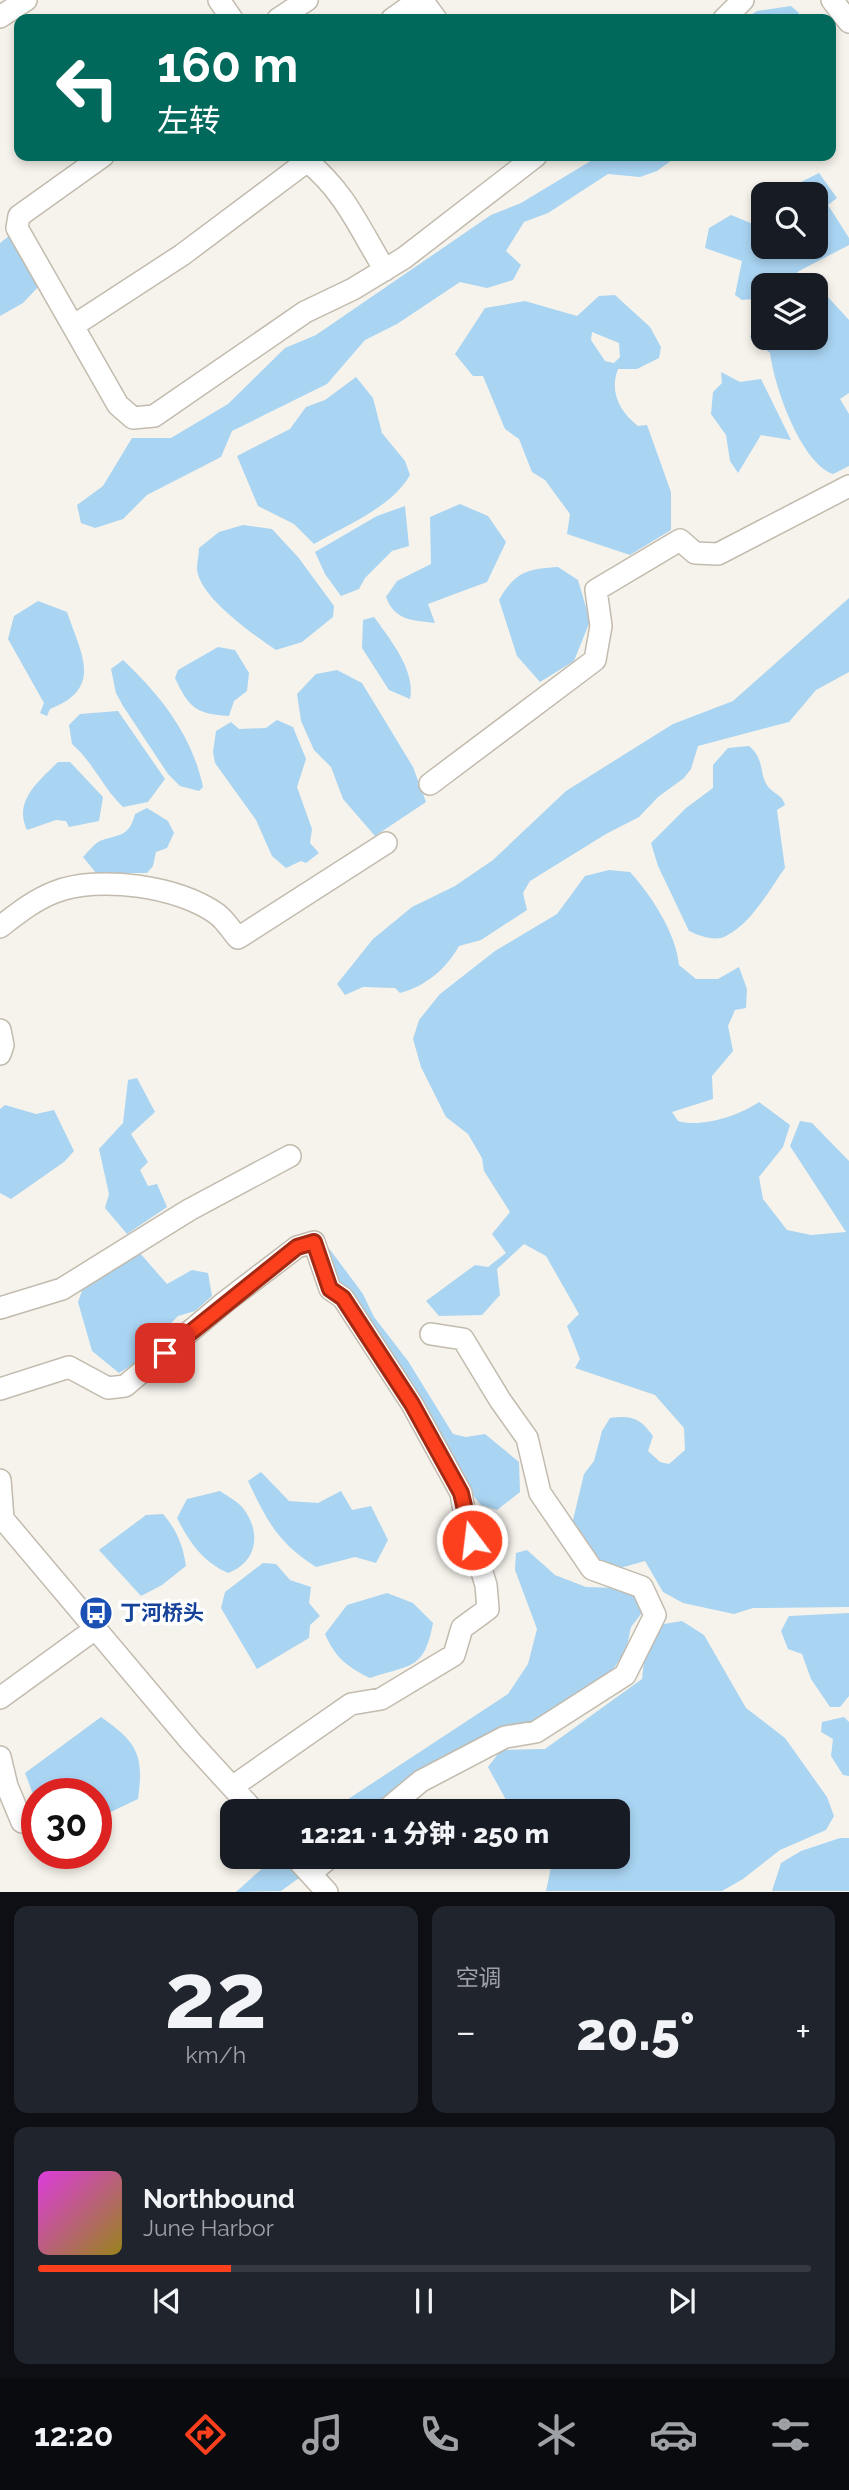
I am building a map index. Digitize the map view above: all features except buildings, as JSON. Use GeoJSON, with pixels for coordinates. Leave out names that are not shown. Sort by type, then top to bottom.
{"type":"FeatureCollection","features":[{"type":"Feature","properties":{"kind":"street"},"geometry":{"type":"LineString","coordinates":[[0,18],[26,0]]}},
{"type":"Feature","properties":{"kind":"street"},"geometry":{"type":"LineString","coordinates":[[286,14],[307,0]]}},
{"type":"Feature","properties":{"kind":"street"},"geometry":{"type":"LineString","coordinates":[[729,14],[743,0]]}},
{"type":"Feature","properties":{"kind":"street"},"geometry":{"type":"LineString","coordinates":[[832,0],[849,22]]}},
{"type":"Feature","properties":{"kind":"street"},"geometry":{"type":"LineString","coordinates":[[407,14],[431,6]]}},
{"type":"Feature","properties":{"kind":"street"},"geometry":{"type":"LineString","coordinates":[[96,161],[19,216],[17,228],[118,405],[133,418],[154,416],[305,312],[354,289],[385,270],[522,161]]}},
{"type":"Feature","properties":{"kind":"street"},"geometry":{"type":"LineString","coordinates":[[73,326],[183,255],[308,161]]}},
{"type":"Feature","properties":{"kind":"street"},"geometry":{"type":"LineString","coordinates":[[313,161],[353,211],[385,270]]}},
{"type":"Feature","properties":{"kind":"street"},"geometry":{"type":"LineString","coordinates":[[430,784],[595,660],[601,626],[596,590],[680,540],[695,554],[718,554],[849,486]]}},
{"type":"Feature","properties":{"kind":"street"},"geometry":{"type":"LineString","coordinates":[[0,927],[22,910],[56,892],[86,886],[121,885],[162,890],[195,901],[219,915],[238,938],[386,844]]}},
{"type":"Feature","properties":{"kind":"street"},"geometry":{"type":"LineString","coordinates":[[0,1030],[3,1045],[0,1054]]}},
{"type":"Feature","properties":{"kind":"street"},"geometry":{"type":"LineString","coordinates":[[0,1308],[62,1289],[189,1210],[290,1156]]}},
{"type":"Feature","properties":{"kind":"street"},"geometry":{"type":"LineString","coordinates":[[0,1389],[69,1367],[108,1388],[125,1386],[225,1302],[297,1247],[314,1242],[330,1289],[343,1298],[412,1404],[461,1493],[465,1517],[486,1585],[488,1609],[462,1628],[454,1655],[381,1699],[351,1704],[232,1787]]}},
{"type":"Feature","properties":{"kind":"street"},"geometry":{"type":"LineString","coordinates":[[400,1799],[422,1781],[505,1737],[536,1732],[625,1675],[655,1615],[642,1587],[592,1569],[540,1493],[527,1438],[463,1339],[430,1334]]}},
{"type":"Feature","properties":{"kind":"street"},"geometry":{"type":"LineString","coordinates":[[0,1480],[1,1519],[243,1799]]}},
{"type":"Feature","properties":{"kind":"street"},"geometry":{"type":"LineString","coordinates":[[0,1698],[95,1629]]}},
{"type":"Feature","properties":{"kind":"street"},"geometry":{"type":"LineString","coordinates":[[0,1757],[7,1786],[21,1820]]}},
{"type":"Feature","properties":{"kind":"street"},"geometry":{"type":"LineString","coordinates":[[307,1869],[327,1892]]}},
{"type":"Feature","properties":{"kind":"street"},"geometry":{"type":"LineString","coordinates":[[311,1873],[316,1869]]}},
{"type":"Feature","properties":{"kind":"water"},"geometry":{"type":"Polygon","coordinates":[[[791,6],[799,13],[752,14],[791,6]]]}},
{"type":"Feature","properties":{"kind":"water"},"geometry":{"type":"Polygon","coordinates":[[[591,161],[670,161],[657,171],[640,177],[608,174],[548,213],[524,222],[506,251],[521,265],[513,280],[487,288],[460,282],[397,324],[365,340],[327,384],[232,431],[221,457],[147,495],[123,519],[95,528],[81,523],[77,505],[103,486],[132,438],[171,438],[228,404],[285,348],[316,335],[491,215],[521,203],[591,161]]]}},
{"type":"Feature","properties":{"kind":"water"},"geometry":{"type":"Polygon","coordinates":[[[819,173],[825,182],[801,182],[819,173]]]}},
{"type":"Feature","properties":{"kind":"water"},"geometry":{"type":"Polygon","coordinates":[[[828,186],[837,198],[828,205],[828,186]]]}},
{"type":"Feature","properties":{"kind":"water"},"geometry":{"type":"Polygon","coordinates":[[[828,205],[849,238],[849,245],[828,256],[828,205]]]}},
{"type":"Feature","properties":{"kind":"water"},"geometry":{"type":"Polygon","coordinates":[[[731,215],[751,223],[751,259],[822,259],[797,273],[751,273],[751,299],[742,300],[735,295],[742,261],[705,248],[709,228],[731,215]]]}},
{"type":"Feature","properties":{"kind":"water"},"geometry":{"type":"Polygon","coordinates":[[[9,236],[39,286],[23,303],[0,316],[0,243],[9,236]]]}},
{"type":"Feature","properties":{"kind":"water"},"geometry":{"type":"Polygon","coordinates":[[[615,295],[650,327],[661,347],[659,358],[637,369],[618,369],[616,377],[616,393],[621,408],[638,426],[647,425],[671,492],[671,530],[630,555],[567,534],[570,514],[545,480],[532,472],[519,439],[505,429],[483,376],[473,376],[455,354],[485,308],[525,301],[577,316],[599,296],[615,295]],[[592,332],[591,340],[605,361],[614,363],[620,357],[619,343],[592,332]]]}},
{"type":"Feature","properties":{"kind":"water"},"geometry":{"type":"Polygon","coordinates":[[[828,297],[849,320],[849,393],[840,399],[849,414],[849,466],[833,474],[821,467],[810,455],[783,402],[770,353],[766,350],[828,350],[828,297]]]}},
{"type":"Feature","properties":{"kind":"water"},"geometry":{"type":"Polygon","coordinates":[[[721,372],[740,382],[761,379],[791,440],[761,435],[738,473],[730,461],[726,435],[711,414],[713,392],[722,383],[721,372]]]}},
{"type":"Feature","properties":{"kind":"water"},"geometry":{"type":"Polygon","coordinates":[[[356,377],[373,398],[382,433],[405,461],[410,475],[402,487],[380,506],[314,544],[294,524],[258,506],[237,456],[290,429],[306,407],[325,400],[356,377]]]}},
{"type":"Feature","properties":{"kind":"water"},"geometry":{"type":"Polygon","coordinates":[[[460,504],[488,516],[506,542],[487,582],[428,604],[435,623],[399,615],[386,597],[397,581],[431,564],[430,517],[460,504]]]}},
{"type":"Feature","properties":{"kind":"water"},"geometry":{"type":"Polygon","coordinates":[[[405,506],[409,546],[392,551],[365,578],[359,589],[341,596],[325,574],[315,552],[377,516],[405,506]]]}},
{"type":"Feature","properties":{"kind":"water"},"geometry":{"type":"Polygon","coordinates":[[[243,525],[272,529],[298,557],[334,606],[333,617],[302,642],[276,650],[217,603],[200,580],[197,569],[199,548],[219,532],[243,525]]]}},
{"type":"Feature","properties":{"kind":"water"},"geometry":{"type":"Polygon","coordinates":[[[558,567],[578,580],[590,621],[574,661],[540,682],[517,656],[499,600],[511,583],[523,574],[558,567]]]}},
{"type":"Feature","properties":{"kind":"water"},"geometry":{"type":"Polygon","coordinates":[[[849,598],[849,672],[816,690],[789,722],[698,746],[691,769],[684,778],[658,797],[639,817],[530,881],[523,893],[527,910],[481,940],[459,946],[448,962],[427,981],[400,993],[395,988],[363,987],[345,995],[337,984],[373,939],[412,907],[455,886],[493,860],[566,791],[673,724],[733,701],[849,598]]]}},
{"type":"Feature","properties":{"kind":"water"},"geometry":{"type":"Polygon","coordinates":[[[38,601],[67,612],[84,668],[83,680],[77,691],[67,701],[50,709],[47,716],[40,713],[44,703],[8,639],[14,616],[38,601]]]}},
{"type":"Feature","properties":{"kind":"water"},"geometry":{"type":"Polygon","coordinates":[[[374,617],[394,645],[405,667],[411,688],[410,699],[389,690],[362,648],[363,620],[374,617]]]}},
{"type":"Feature","properties":{"kind":"water"},"geometry":{"type":"Polygon","coordinates":[[[218,647],[235,650],[249,673],[247,691],[234,701],[229,716],[195,708],[175,678],[178,670],[218,647]]]}},
{"type":"Feature","properties":{"kind":"water"},"geometry":{"type":"Polygon","coordinates":[[[123,660],[162,702],[183,733],[198,768],[203,787],[199,791],[180,786],[168,774],[123,706],[116,693],[111,669],[123,660]]]}},
{"type":"Feature","properties":{"kind":"water"},"geometry":{"type":"Polygon","coordinates":[[[337,670],[362,683],[413,767],[426,802],[375,836],[343,799],[331,767],[314,750],[301,721],[297,694],[316,674],[337,670]]]}},
{"type":"Feature","properties":{"kind":"water"},"geometry":{"type":"Polygon","coordinates":[[[118,711],[165,779],[148,802],[123,807],[72,744],[69,725],[80,714],[118,711]]]}},
{"type":"Feature","properties":{"kind":"water"},"geometry":{"type":"Polygon","coordinates":[[[277,720],[293,727],[306,759],[297,787],[312,829],[310,843],[319,853],[306,863],[301,861],[286,868],[272,856],[256,820],[215,763],[213,752],[216,731],[231,722],[239,729],[266,728],[277,720]]]}},
{"type":"Feature","properties":{"kind":"water"},"geometry":{"type":"Polygon","coordinates":[[[749,746],[758,757],[769,788],[785,805],[777,810],[785,868],[744,923],[726,936],[708,938],[689,931],[658,866],[651,843],[686,808],[713,788],[713,765],[728,748],[749,746]]]}},
{"type":"Feature","properties":{"kind":"water"},"geometry":{"type":"Polygon","coordinates":[[[58,762],[70,762],[103,797],[99,821],[69,827],[66,821],[56,820],[27,830],[23,810],[30,792],[58,762]]]}},
{"type":"Feature","properties":{"kind":"water"},"geometry":{"type":"Polygon","coordinates":[[[147,808],[168,821],[174,833],[167,848],[156,852],[153,866],[147,873],[96,873],[83,857],[98,842],[126,831],[135,814],[147,808]]]}},
{"type":"Feature","properties":{"kind":"water"},"geometry":{"type":"Polygon","coordinates":[[[609,870],[630,872],[646,892],[668,928],[679,965],[696,979],[718,979],[739,967],[747,989],[746,1008],[735,1010],[728,1026],[733,1051],[712,1076],[713,1099],[672,1112],[678,1121],[708,1122],[741,1112],[759,1102],[790,1125],[783,1147],[759,1177],[763,1199],[787,1230],[811,1235],[846,1232],[790,1146],[800,1121],[812,1123],[849,1161],[849,1607],[753,1608],[734,1614],[683,1603],[663,1592],[645,1561],[606,1572],[572,1524],[584,1474],[594,1461],[602,1431],[610,1418],[635,1419],[653,1436],[648,1451],[660,1462],[669,1464],[685,1450],[684,1428],[655,1395],[575,1368],[580,1359],[567,1326],[579,1314],[546,1256],[524,1244],[497,1269],[500,1295],[482,1315],[439,1316],[426,1301],[475,1265],[488,1267],[506,1253],[492,1234],[510,1212],[484,1171],[482,1158],[468,1134],[446,1117],[421,1067],[413,1039],[419,1020],[440,994],[495,951],[557,914],[585,876],[609,870]]]}},
{"type":"Feature","properties":{"kind":"water"},"geometry":{"type":"Polygon","coordinates":[[[137,1078],[155,1112],[131,1134],[148,1162],[140,1170],[148,1186],[157,1184],[167,1207],[127,1234],[105,1208],[109,1194],[99,1149],[123,1123],[128,1080],[137,1078]]]}},
{"type":"Feature","properties":{"kind":"water"},"geometry":{"type":"Polygon","coordinates":[[[5,1105],[36,1114],[54,1110],[74,1151],[64,1162],[11,1199],[0,1193],[0,1109],[5,1105]]]}},
{"type":"Feature","properties":{"kind":"water"},"geometry":{"type":"Polygon","coordinates":[[[325,1243],[363,1294],[374,1317],[408,1361],[453,1434],[466,1437],[485,1434],[519,1462],[520,1492],[497,1510],[481,1505],[443,1460],[344,1291],[323,1246],[325,1243]]]}},
{"type":"Feature","properties":{"kind":"water"},"geometry":{"type":"Polygon","coordinates":[[[139,1252],[167,1284],[192,1270],[208,1273],[212,1296],[195,1311],[178,1316],[149,1346],[144,1358],[119,1373],[92,1351],[78,1302],[83,1288],[139,1252]]]}},
{"type":"Feature","properties":{"kind":"water"},"geometry":{"type":"Polygon","coordinates":[[[261,1472],[289,1501],[318,1503],[341,1491],[352,1510],[371,1506],[388,1540],[376,1563],[355,1557],[316,1567],[303,1558],[275,1530],[248,1481],[261,1472]]]}},
{"type":"Feature","properties":{"kind":"water"},"geometry":{"type":"Polygon","coordinates":[[[220,1491],[243,1508],[253,1527],[254,1537],[251,1554],[238,1568],[228,1573],[211,1563],[198,1550],[177,1518],[187,1499],[220,1491]]]}},
{"type":"Feature","properties":{"kind":"water"},"geometry":{"type":"Polygon","coordinates":[[[163,1514],[179,1538],[186,1566],[162,1585],[141,1596],[99,1550],[146,1515],[163,1514]]]}},
{"type":"Feature","properties":{"kind":"water"},"geometry":{"type":"Polygon","coordinates":[[[527,1550],[555,1575],[586,1587],[618,1588],[651,1601],[631,1627],[626,1651],[611,1672],[559,1709],[533,1724],[506,1726],[393,1799],[348,1799],[508,1694],[528,1664],[537,1629],[515,1570],[516,1553],[527,1550]]]}},
{"type":"Feature","properties":{"kind":"water"},"geometry":{"type":"Polygon","coordinates":[[[263,1563],[276,1564],[290,1580],[311,1587],[309,1603],[320,1616],[310,1625],[309,1638],[257,1669],[221,1608],[225,1592],[263,1563]]]}},
{"type":"Feature","properties":{"kind":"water"},"geometry":{"type":"Polygon","coordinates":[[[387,1593],[413,1603],[433,1623],[425,1649],[414,1663],[370,1678],[343,1660],[325,1634],[347,1605],[387,1593]]]}},
{"type":"Feature","properties":{"kind":"water"},"geometry":{"type":"Polygon","coordinates":[[[849,1613],[849,1696],[840,1707],[830,1707],[811,1679],[802,1654],[788,1649],[781,1631],[789,1616],[849,1613]]]}},
{"type":"Feature","properties":{"kind":"water"},"geometry":{"type":"Polygon","coordinates":[[[682,1621],[704,1635],[746,1708],[785,1738],[827,1797],[834,1816],[826,1830],[780,1850],[743,1879],[722,1891],[546,1891],[551,1869],[630,1869],[630,1799],[505,1799],[488,1767],[501,1750],[545,1749],[642,1679],[647,1634],[664,1624],[682,1621]]]}},
{"type":"Feature","properties":{"kind":"water"},"geometry":{"type":"Polygon","coordinates":[[[101,1717],[123,1735],[136,1751],[140,1771],[138,1799],[112,1811],[112,1778],[27,1778],[25,1773],[101,1717]]]}},
{"type":"Feature","properties":{"kind":"water"},"geometry":{"type":"Polygon","coordinates":[[[844,1717],[849,1722],[849,1776],[843,1775],[831,1756],[833,1739],[821,1732],[822,1722],[844,1717]]]}},
{"type":"Feature","properties":{"kind":"water"},"geometry":{"type":"Polygon","coordinates":[[[840,1838],[849,1838],[849,1891],[772,1891],[781,1863],[801,1851],[840,1838]]]}},
{"type":"Feature","properties":{"kind":"water"},"geometry":{"type":"Polygon","coordinates":[[[262,1869],[311,1869],[281,1891],[236,1892],[262,1869]]]}},
{"type":"Feature","properties":{"kind":"place","name":"丁河桥头"},"geometry":{"type":"Point","coordinates":[96,1613]}},
{"type":"Feature","properties":{"kind":"route"},"geometry":{"type":"LineString","coordinates":[[165,1353],[225,1302],[297,1247],[314,1242],[330,1289],[343,1298],[412,1404],[461,1493],[472,1540]]}}]}
